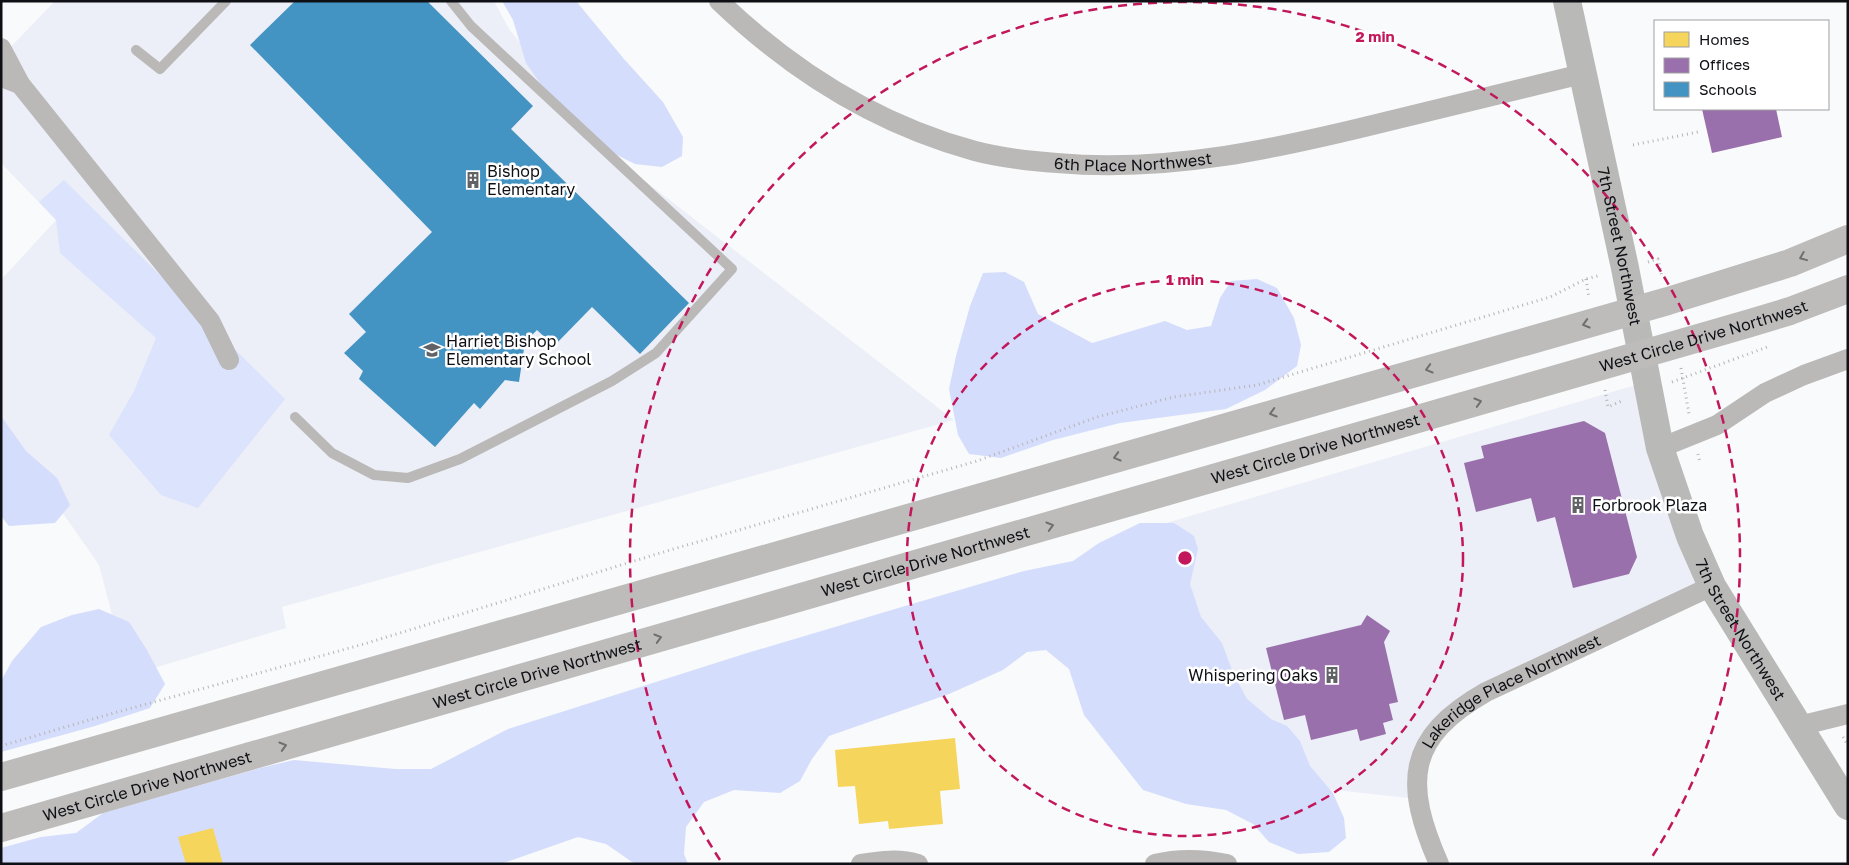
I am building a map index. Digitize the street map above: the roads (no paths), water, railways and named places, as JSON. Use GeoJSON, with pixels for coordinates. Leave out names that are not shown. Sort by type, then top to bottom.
{"type":"FeatureCollection","features":[{"type":"Feature","properties":{"kind":"main road"},"geometry":{"type":"LineString","coordinates":[[1,777],[1632,311],[1753,275],[1848,239]]}},
{"type":"Feature","properties":{"kind":"main road","name":"West Circle Drive Northwest"},"geometry":{"type":"LineString","coordinates":[[1,828],[1790,311],[1848,289]]}},
{"type":"Feature","properties":{"kind":"street","name":"6th Place Northwest"},"geometry":{"type":"LineString","coordinates":[[719,1],[748,29],[807,75],[859,106],[918,132],[976,152],[1038,162],[1091,166],[1148,165],[1256,152],[1307,142],[1582,74]]}},
{"type":"Feature","properties":{"kind":"street","name":"7th Street Northwest"},"geometry":{"type":"LineString","coordinates":[[1566,1],[1625,268],[1660,448],[1690,536],[1712,586],[1848,806]]}},
{"type":"Feature","properties":{"kind":"street"},"geometry":{"type":"LineString","coordinates":[[1,48],[20,84],[210,321],[229,360]]}},
{"type":"Feature","properties":{"kind":"street"},"geometry":{"type":"LineString","coordinates":[[1,77],[20,84]]}},
{"type":"Feature","properties":{"kind":"street"},"geometry":{"type":"LineString","coordinates":[[1660,448],[1717,425],[1765,393],[1804,375],[1848,359]]}},
{"type":"Feature","properties":{"kind":"street","name":"Lakeridge Place Northwest"},"geometry":{"type":"LineString","coordinates":[[1439,864],[1426,833],[1417,799],[1416,786],[1417,769],[1426,748],[1443,724],[1461,707],[1486,692],[1712,586]]}},
{"type":"Feature","properties":{"kind":"street"},"geometry":{"type":"LineString","coordinates":[[1799,726],[1848,714]]}},
{"type":"Feature","properties":{"kind":"street"},"geometry":{"type":"LineString","coordinates":[[861,864],[885,860],[907,860],[918,864]]}},
{"type":"Feature","properties":{"kind":"street"},"geometry":{"type":"LineString","coordinates":[[1155,864],[1182,860],[1208,860],[1227,864]]}},
{"type":"Feature","properties":{"kind":"lane"},"geometry":{"type":"LineString","coordinates":[[136,50],[160,69],[226,1]]}},
{"type":"Feature","properties":{"kind":"lane"},"geometry":{"type":"LineString","coordinates":[[295,417],[332,452],[340,457],[374,475],[408,478],[460,459],[612,381],[656,353],[732,270],[470,26],[451,1]]}},
{"type":"Feature","properties":{"kind":"place","name":"Bishop Elementary"},"geometry":{"type":"Point","coordinates":[473,180]}},
{"type":"Feature","properties":{"kind":"place","name":"Harriet Bishop Elementary School"},"geometry":{"type":"Point","coordinates":[432,350]}},
{"type":"Feature","properties":{"kind":"place","name":"Forbrook Plaza"},"geometry":{"type":"Point","coordinates":[1578,505]}},
{"type":"Feature","properties":{"kind":"place","name":"Whispering Oaks"},"geometry":{"type":"Point","coordinates":[1332,675]}}]}
